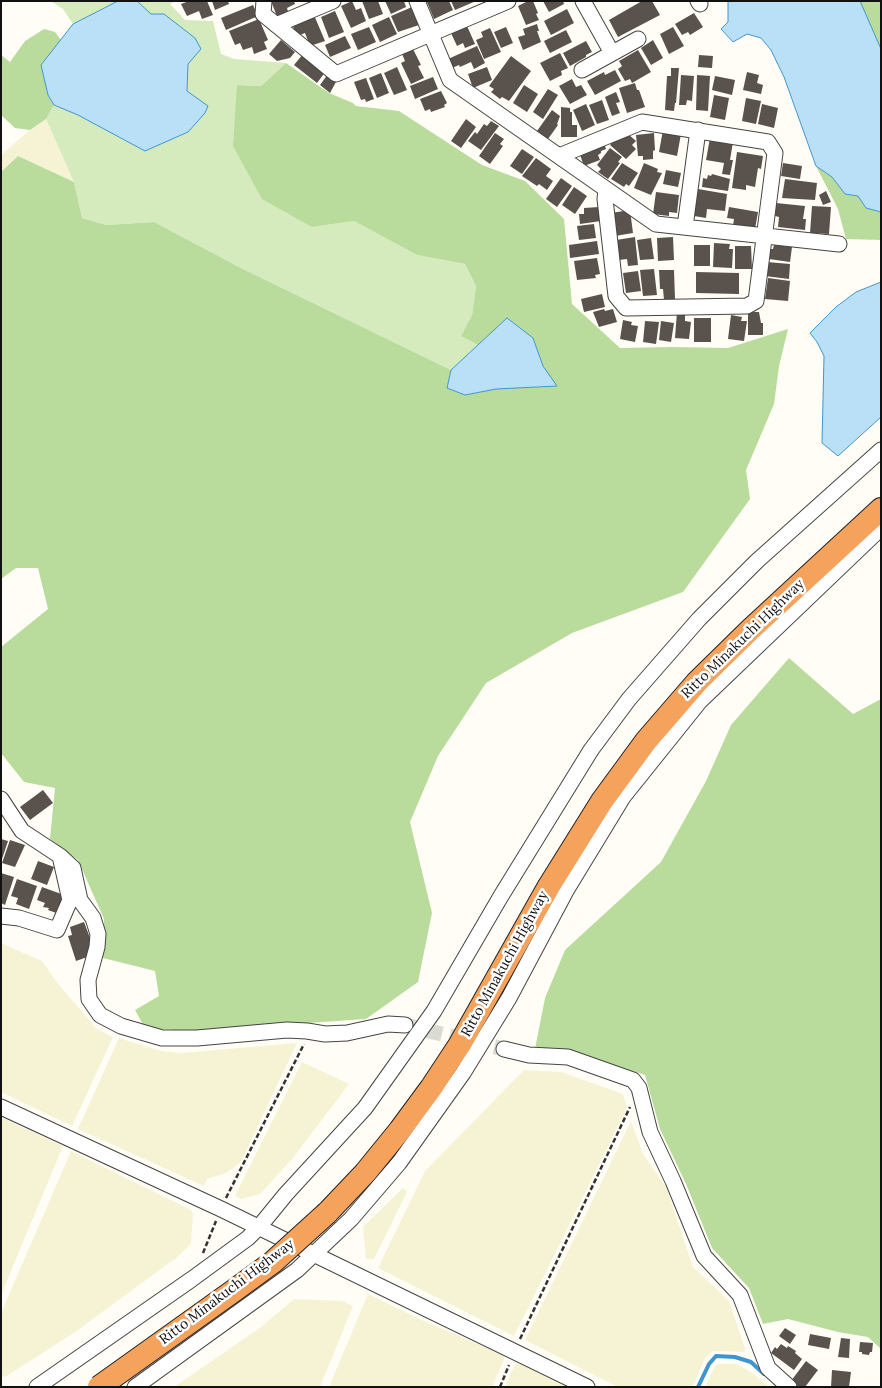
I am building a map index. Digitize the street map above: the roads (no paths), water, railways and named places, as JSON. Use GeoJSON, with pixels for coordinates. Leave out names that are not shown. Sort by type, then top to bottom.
{"type":"FeatureCollection","features":[{"type":"Feature","properties":{"kind":"highway","name":"Ritto Minakuchi Highway"},"geometry":{"type":"LineString","coordinates":[[99,1387],[273,1262],[327,1213],[377,1159],[431,1088],[460,1044],[554,878],[602,801],[646,741],[710,669],[881,509]]}},
{"type":"Feature","properties":{"kind":"street"},"geometry":{"type":"LineString","coordinates":[[264,1],[263,14],[336,74],[508,1]]}},
{"type":"Feature","properties":{"kind":"street"},"geometry":{"type":"LineString","coordinates":[[276,25],[333,1]]}},
{"type":"Feature","properties":{"kind":"street"},"geometry":{"type":"LineString","coordinates":[[417,1],[450,80],[656,224],[839,244]]}},
{"type":"Feature","properties":{"kind":"street"},"geometry":{"type":"LineString","coordinates":[[583,1],[612,53]]}},
{"type":"Feature","properties":{"kind":"street"},"geometry":{"type":"LineString","coordinates":[[582,70],[638,39]]}},
{"type":"Feature","properties":{"kind":"street"},"geometry":{"type":"LineString","coordinates":[[559,156],[642,122],[768,142],[775,153],[756,301],[747,306],[626,308],[616,296],[605,199],[606,189]]}},
{"type":"Feature","properties":{"kind":"street"},"geometry":{"type":"LineString","coordinates":[[684,227],[698,130]]}},
{"type":"Feature","properties":{"kind":"street"},"geometry":{"type":"LineString","coordinates":[[37,1387],[192,1280],[248,1238],[258,1227],[365,1108],[434,1011],[501,896],[586,758],[629,699],[699,620],[751,568],[881,450]]}},
{"type":"Feature","properties":{"kind":"street"},"geometry":{"type":"LineString","coordinates":[[135,1387],[297,1270],[351,1219],[399,1163],[463,1073],[509,998],[567,889],[623,797],[700,701],[881,528]]}},
{"type":"Feature","properties":{"kind":"street"},"geometry":{"type":"LineString","coordinates":[[1,798],[22,830],[60,856],[73,868],[80,900],[93,918],[98,934],[97,947],[88,980],[88,990],[89,999],[100,1015],[121,1026],[162,1038],[197,1038],[287,1030],[324,1034],[347,1033],[388,1024],[405,1025]]}},
{"type":"Feature","properties":{"kind":"street"},"geometry":{"type":"LineString","coordinates":[[1,826],[16,820]]}},
{"type":"Feature","properties":{"kind":"street"},"geometry":{"type":"LineString","coordinates":[[1,916],[19,918],[58,930],[70,900],[60,856]]}},
{"type":"Feature","properties":{"kind":"street"},"geometry":{"type":"LineString","coordinates":[[504,1049],[529,1055],[568,1057],[633,1080],[639,1088],[650,1132],[674,1181],[704,1256],[740,1295],[768,1368],[789,1387]]}},
{"type":"Feature","properties":{"kind":"street"},"geometry":{"type":"LineString","coordinates":[[1,1106],[221,1209],[587,1387]]}},
{"type":"Feature","properties":{"kind":"water"},"geometry":{"type":"Polygon","coordinates":[[[118,1],[137,1],[151,14],[164,14],[195,38],[201,49],[188,64],[187,91],[208,106],[205,113],[188,132],[145,151],[78,115],[54,105],[48,95],[41,65],[73,24],[118,1]]]}},
{"type":"Feature","properties":{"kind":"water"},"geometry":{"type":"Polygon","coordinates":[[[728,1],[860,1],[881,49],[881,212],[866,208],[858,196],[845,194],[832,177],[816,166],[784,77],[771,50],[761,38],[747,34],[733,42],[721,29],[728,22],[728,1]]]}},
{"type":"Feature","properties":{"kind":"water"},"geometry":{"type":"Polygon","coordinates":[[[881,282],[881,417],[838,456],[822,443],[824,356],[810,333],[836,307],[856,292],[881,282]]]}},
{"type":"Feature","properties":{"kind":"water"},"geometry":{"type":"Polygon","coordinates":[[[507,318],[533,338],[543,366],[557,386],[496,389],[465,395],[447,388],[451,370],[507,318]]]}},
{"type":"Feature","properties":{"kind":"waterway"},"geometry":{"type":"LineString","coordinates":[[698,1387],[709,1364],[716,1356],[735,1357],[751,1362],[764,1374]]}},
{"type":"Feature","properties":{"kind":"tunnel"},"geometry":{"type":"LineString","coordinates":[[405,1025],[504,1049]]}}]}
